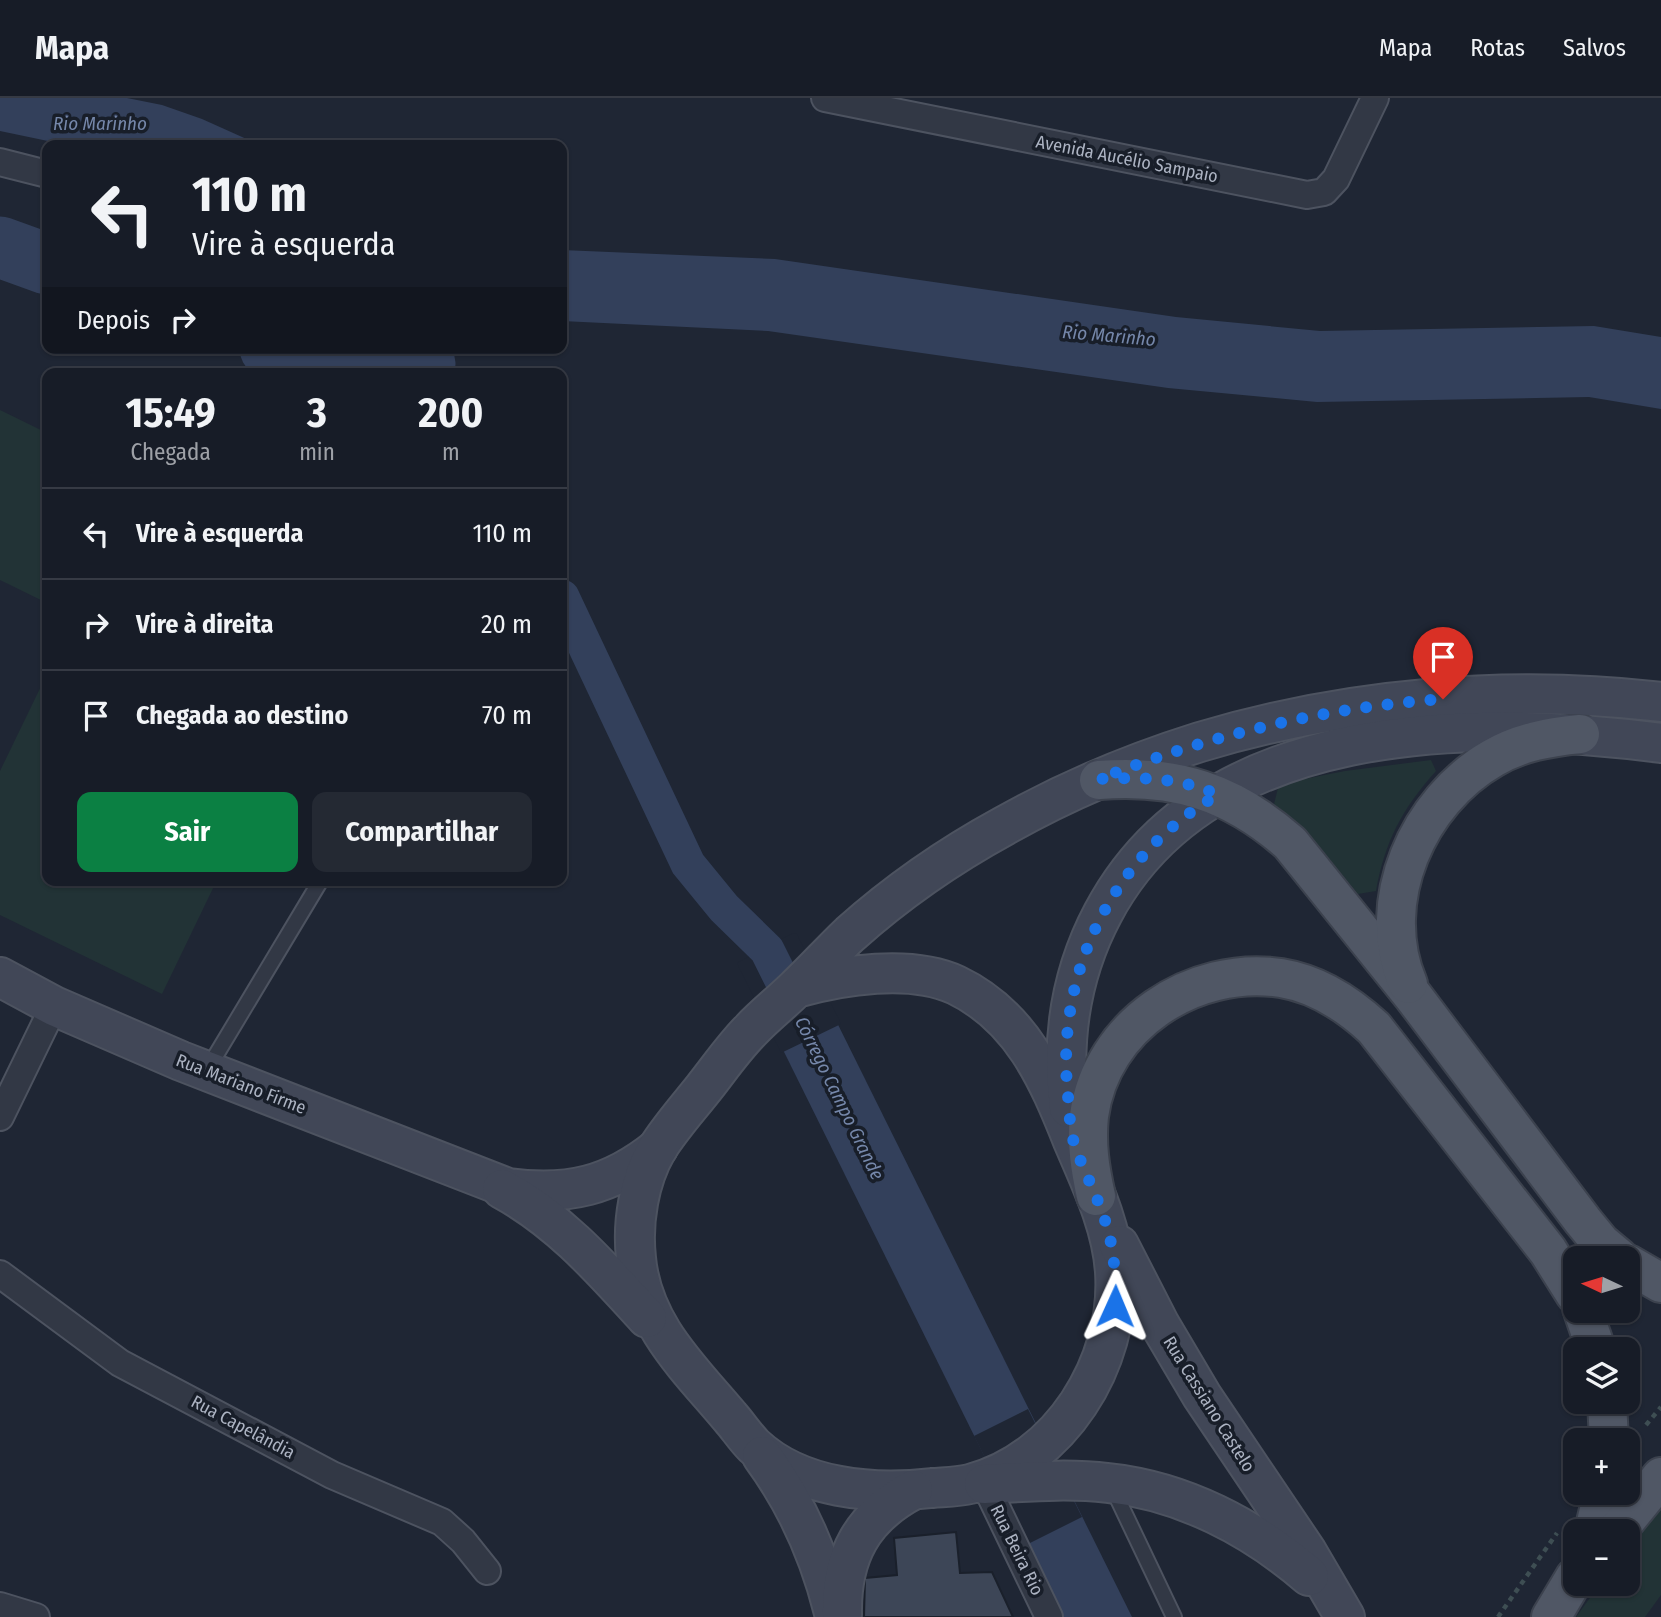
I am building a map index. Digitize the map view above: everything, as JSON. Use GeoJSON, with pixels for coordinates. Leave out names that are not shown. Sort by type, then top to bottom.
{"type":"FeatureCollection","features":[{"type":"Feature","properties":{"kind":"main road"},"geometry":{"type":"LineString","coordinates":[[486,1181],[531,1191],[576,1189],[620,1174],[639,1163],[657,1148],[756,1024],[813,978],[882,907],[942,864],[1003,826],[1099,779],[1197,743],[1264,725],[1333,711],[1465,697],[1598,696],[1661,702]]}},
{"type":"Feature","properties":{"kind":"main road"},"geometry":{"type":"LineString","coordinates":[[1413,996],[1403,973],[1396,919],[1405,866],[1428,817],[1447,794],[1469,774],[1494,757],[1521,745],[1580,734]]}},
{"type":"Feature","properties":{"kind":"main road"},"geometry":{"type":"LineString","coordinates":[[1074,1141],[1066,1067],[1067,1032],[1081,964],[1093,932],[1129,872],[1151,846],[1177,822],[1218,795],[1278,766],[1352,744],[1390,737],[1580,734],[1661,743]]}},
{"type":"Feature","properties":{"kind":"main road"},"geometry":{"type":"LineString","coordinates":[[1099,779],[1128,777],[1186,784],[1218,795],[1266,822],[1290,843],[1413,996],[1605,1246]]}},
{"type":"Feature","properties":{"kind":"main road"},"geometry":{"type":"LineString","coordinates":[[813,978],[876,974],[934,977],[959,986],[982,1000],[1021,1037],[1036,1059],[1051,1085],[1096,1196],[1112,1244],[1116,1275],[1115,1306],[1100,1366],[1068,1419],[1023,1459],[986,1481]]}},
{"type":"Feature","properties":{"kind":"main road","name":"Rua Mariano Firme"},"geometry":{"type":"LineString","coordinates":[[0,977],[54,1006],[207,1072],[486,1181]]}},
{"type":"Feature","properties":{"kind":"main road"},"geometry":{"type":"LineString","coordinates":[[1096,1196],[1087,1139],[1090,1113],[1107,1064],[1121,1042],[1158,1006],[1181,992],[1231,977],[1283,978],[1309,985],[1332,996],[1354,1010],[1374,1028],[1548,1251],[1563,1275]]}},
{"type":"Feature","properties":{"kind":"main road"},"geometry":{"type":"LineString","coordinates":[[657,1148],[645,1175],[635,1233],[640,1285],[660,1333]]}},
{"type":"Feature","properties":{"kind":"main road"},"geometry":{"type":"LineString","coordinates":[[486,1181],[521,1200],[560,1228],[586,1252],[660,1333],[757,1448],[790,1498],[814,1547],[835,1617]]}},
{"type":"Feature","properties":{"kind":"main road","name":"Rua Cassiano Castelo"},"geometry":{"type":"LineString","coordinates":[[1096,1196],[1160,1325],[1202,1396],[1307,1552],[1341,1610]]}},
{"type":"Feature","properties":{"kind":"main road"},"geometry":{"type":"LineString","coordinates":[[1640,1272],[1661,1283]]}},
{"type":"Feature","properties":{"kind":"main road","name":"Rua Cassiano Castelo"},"geometry":{"type":"LineString","coordinates":[[757,1448],[812,1479],[842,1487],[889,1492],[986,1481],[1064,1481],[1110,1483],[1174,1497],[1234,1523],[1289,1559],[1341,1610]]}},
{"type":"Feature","properties":{"kind":"main road"},"geometry":{"type":"LineString","coordinates":[[1627,1519],[1661,1477]]}},
{"type":"Feature","properties":{"kind":"main road"},"geometry":{"type":"LineString","coordinates":[[842,1617],[843,1585],[857,1541],[881,1511],[913,1490]]}},
{"type":"Feature","properties":{"kind":"main road"},"geometry":{"type":"LineString","coordinates":[[1551,1617],[1564,1596]]}},
{"type":"Feature","properties":{"kind":"main road"},"geometry":{"type":"LineString","coordinates":[[1551,1617],[1568,1596]]}},
{"type":"Feature","properties":{"kind":"street","name":"Avenida Aucélio Sampaio"},"geometry":{"type":"LineString","coordinates":[[825,98],[1307,195],[1324,192],[1336,179],[1375,98]]}},
{"type":"Feature","properties":{"kind":"street"},"geometry":{"type":"LineString","coordinates":[[0,162],[42,173]]}},
{"type":"Feature","properties":{"kind":"street"},"geometry":{"type":"LineString","coordinates":[[0,1117],[54,1006]]}},
{"type":"Feature","properties":{"kind":"street","name":"Rua Capelândia"},"geometry":{"type":"LineString","coordinates":[[0,1274],[120,1363],[332,1475],[442,1522],[463,1541],[487,1571]]}},
{"type":"Feature","properties":{"kind":"street","name":"Rua Beira Rio"},"geometry":{"type":"LineString","coordinates":[[986,1481],[1049,1617]]}},
{"type":"Feature","properties":{"kind":"street"},"geometry":{"type":"LineString","coordinates":[[0,1606],[36,1617]]}},
{"type":"Feature","properties":{"kind":"lane"},"geometry":{"type":"LineString","coordinates":[[207,1072],[317,886]]}},
{"type":"Feature","properties":{"kind":"lane"},"geometry":{"type":"LineString","coordinates":[[1110,1483],[1174,1617]]}},
{"type":"Feature","properties":{"kind":"path"},"geometry":{"type":"LineString","coordinates":[[1498,1617],[1563,1545]]}},
{"type":"Feature","properties":{"kind":"shaded area"},"geometry":{"type":"Polygon","coordinates":[[[0,410],[42,431],[42,601],[0,580],[0,410]]]}},
{"type":"Feature","properties":{"kind":"shaded area"},"geometry":{"type":"Polygon","coordinates":[[[42,684],[42,886],[214,886],[162,994],[0,915],[0,771],[42,684]]]}},
{"type":"Feature","properties":{"kind":"shaded area"},"geometry":{"type":"Polygon","coordinates":[[[1431,760],[1436,771],[1404,812],[1384,856],[1376,891],[1358,894],[1326,855],[1274,804],[1279,784],[1345,771],[1431,760]]]}},
{"type":"Feature","properties":{"kind":"shaded area"},"geometry":{"type":"Polygon","coordinates":[[[1661,1503],[1661,1595],[1645,1617],[1576,1617],[1591,1596],[1640,1596],[1640,1530],[1661,1503]]]}},
{"type":"Feature","properties":{"kind":"water","name":"Rio Marinho"},"geometry":{"type":"Polygon","coordinates":[[[0,98],[127,98],[162,105],[249,140],[43,140],[0,131],[0,98]]]}},
{"type":"Feature","properties":{"kind":"water"},"geometry":{"type":"Polygon","coordinates":[[[567,250],[775,259],[1176,317],[1320,331],[1594,326],[1661,337],[1661,409],[1589,397],[1317,402],[1168,388],[768,331],[567,321],[567,250]]]}},
{"type":"Feature","properties":{"kind":"water"},"geometry":{"type":"Polygon","coordinates":[[[794,936],[1132,1617],[1064,1617],[740,963],[794,936]]]}},
{"type":"Feature","properties":{"kind":"pier"},"geometry":{"type":"Polygon","coordinates":[[[793,933],[797,934],[841,1024],[781,1053],[737,963],[793,933]]]}},
{"type":"Feature","properties":{"kind":"pier"},"geometry":{"type":"Polygon","coordinates":[[[1028,1409],[1082,1517],[1028,1544],[974,1436],[1028,1409]]]}},
{"type":"Feature","properties":{"kind":"building"},"geometry":{"type":"Polygon","coordinates":[[[956,1532],[960,1573],[992,1572],[1013,1617],[864,1617],[865,1578],[897,1575],[894,1538],[956,1532]]]}},
{"type":"Feature","properties":{"kind":"waterway","name":"Rio Marinho"},"geometry":{"type":"LineString","coordinates":[[0,247],[42,262]]}},
{"type":"Feature","properties":{"kind":"waterway","name":"Rio Marinho"},"geometry":{"type":"LineString","coordinates":[[295,354],[347,363],[425,364]]}},
{"type":"Feature","properties":{"kind":"waterway","name":"Rio Marinho"},"geometry":{"type":"LineString","coordinates":[[419,354],[428,368]]}},
{"type":"Feature","properties":{"kind":"waterway","name":"Córrego Campo Grande"},"geometry":{"type":"LineString","coordinates":[[567,608],[688,864],[724,908],[767,950],[788,992]]}},
{"type":"Feature","properties":{"kind":"route"},"geometry":{"type":"LineString","coordinates":[[1115,1306],[1116,1275],[1112,1244],[1074,1141],[1068,1101],[1067,1032],[1072,998],[1093,932],[1129,872],[1151,846],[1177,822],[1218,795],[1186,784],[1157,779],[1099,779],[1197,743],[1264,725],[1333,711],[1443,699]]}}]}
